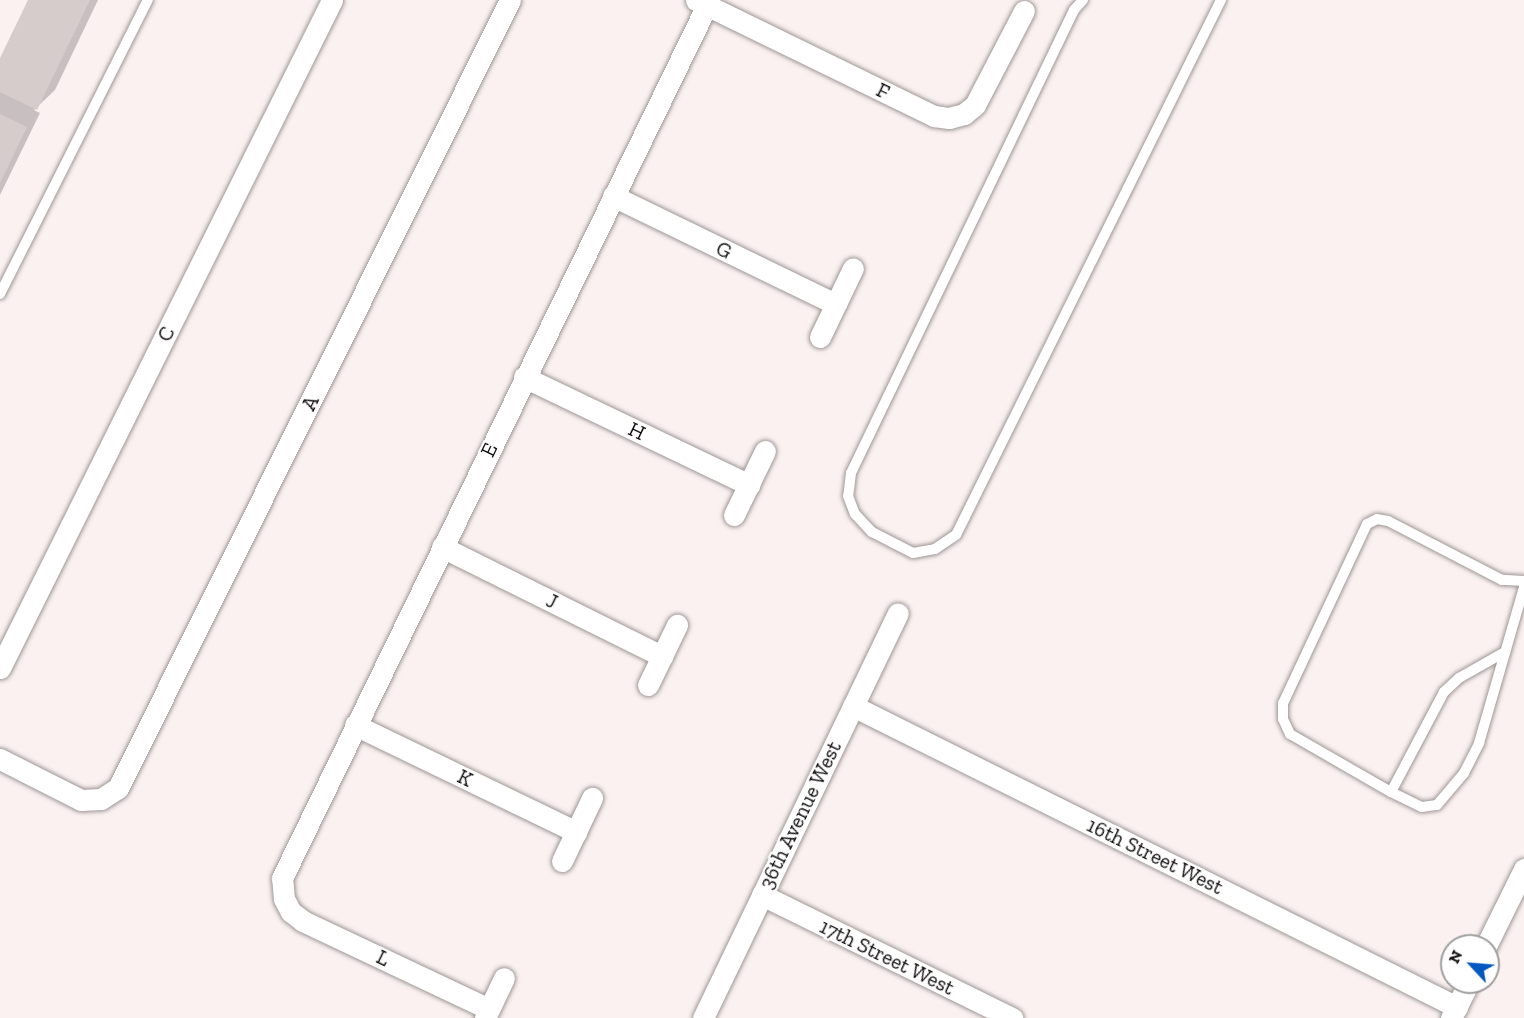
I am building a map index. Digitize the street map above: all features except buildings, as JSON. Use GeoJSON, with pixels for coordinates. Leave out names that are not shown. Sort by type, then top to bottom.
{"type":"FeatureCollection","features":[{"type":"Feature","properties":{"kind":"street","name":"C"},"geometry":{"type":"LineString","coordinates":[[0,668],[332,0]]}},
{"type":"Feature","properties":{"kind":"street","name":"A"},"geometry":{"type":"LineString","coordinates":[[0,759],[81,800],[101,799],[118,788],[510,0]]}},
{"type":"Feature","properties":{"kind":"street","name":"F"},"geometry":{"type":"LineString","coordinates":[[702,3],[934,116],[949,118],[964,114],[975,105],[1024,11]]}},
{"type":"Feature","properties":{"kind":"street","name":"E"},"geometry":{"type":"LineString","coordinates":[[284,899],[282,878],[612,196],[702,3]]}},
{"type":"Feature","properties":{"kind":"street","name":"G"},"geometry":{"type":"LineString","coordinates":[[612,196],[829,301],[837,302]]}},
{"type":"Feature","properties":{"kind":"street"},"geometry":{"type":"LineString","coordinates":[[820,337],[853,268]]}},
{"type":"Feature","properties":{"kind":"street","name":"H"},"geometry":{"type":"LineString","coordinates":[[524,377],[749,485]]}},
{"type":"Feature","properties":{"kind":"street"},"geometry":{"type":"LineString","coordinates":[[734,515],[765,451]]}},
{"type":"Feature","properties":{"kind":"street","name":"J"},"geometry":{"type":"LineString","coordinates":[[442,547],[662,656]]}},
{"type":"Feature","properties":{"kind":"street","name":"36th Avenue West"},"geometry":{"type":"LineString","coordinates":[[703,1018],[897,613]]}},
{"type":"Feature","properties":{"kind":"street"},"geometry":{"type":"LineString","coordinates":[[648,685],[677,625]]}},
{"type":"Feature","properties":{"kind":"street","name":"16th Street West"},"geometry":{"type":"LineString","coordinates":[[853,706],[1454,1012]]}},
{"type":"Feature","properties":{"kind":"street","name":"K"},"geometry":{"type":"LineString","coordinates":[[355,725],[576,832]]}},
{"type":"Feature","properties":{"kind":"street"},"geometry":{"type":"LineString","coordinates":[[561,861],[592,798]]}},
{"type":"Feature","properties":{"kind":"street"},"geometry":{"type":"LineString","coordinates":[[1492,934],[1524,869]]}},
{"type":"Feature","properties":{"kind":"street","name":"17th Street West"},"geometry":{"type":"LineString","coordinates":[[762,895],[1012,1018]]}},
{"type":"Feature","properties":{"kind":"street","name":"L"},"geometry":{"type":"LineString","coordinates":[[284,899],[291,912],[303,921],[487,1014],[504,978]]}},
{"type":"Feature","properties":{"kind":"street"},"geometry":{"type":"LineString","coordinates":[[1454,1012],[1463,994]]}},
{"type":"Feature","properties":{"kind":"lane"},"geometry":{"type":"LineString","coordinates":[[0,294],[148,0]]}},
{"type":"Feature","properties":{"kind":"lane"},"geometry":{"type":"LineString","coordinates":[[1083,0],[1068,21],[850,473],[848,496],[855,514],[872,532],[894,546],[913,553],[935,549],[956,535],[1221,0]]}},
{"type":"Feature","properties":{"kind":"lane"},"geometry":{"type":"LineString","coordinates":[[1524,581],[1502,580],[1388,521],[1377,519],[1367,524],[1283,703],[1282,719],[1290,734],[1391,792],[1422,807],[1437,805],[1464,773],[1479,743],[1524,587]]}},
{"type":"Feature","properties":{"kind":"lane"},"geometry":{"type":"LineString","coordinates":[[1391,792],[1444,692],[1459,678],[1505,652]]}}]}
